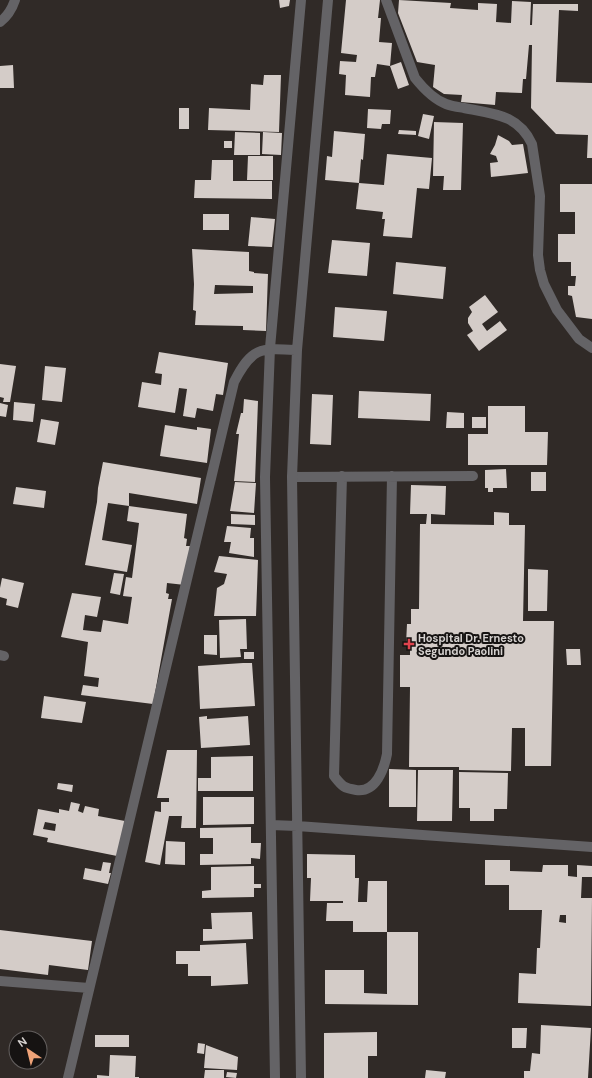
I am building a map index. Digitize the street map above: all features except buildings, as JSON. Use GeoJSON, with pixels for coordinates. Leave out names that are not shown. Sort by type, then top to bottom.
{"type":"FeatureCollection","features":[{"type":"Feature","properties":{"kind":"street"},"geometry":{"type":"LineString","coordinates":[[0,22],[8,15],[15,0]]}},
{"type":"Feature","properties":{"kind":"street"},"geometry":{"type":"LineString","coordinates":[[275,1078],[265,477],[270,348],[301,0]]}},
{"type":"Feature","properties":{"kind":"street"},"geometry":{"type":"LineString","coordinates":[[301,1078],[292,477],[297,350],[328,0]]}},
{"type":"Feature","properties":{"kind":"street"},"geometry":{"type":"LineString","coordinates":[[386,0],[415,78],[423,88],[446,104],[507,118],[518,124],[528,137],[532,144],[540,196],[538,255],[544,284],[557,310],[579,339],[592,348]]}},
{"type":"Feature","properties":{"kind":"street"},"geometry":{"type":"LineString","coordinates":[[68,1078],[234,382],[243,364],[255,353],[270,348],[297,350]]}},
{"type":"Feature","properties":{"kind":"street"},"geometry":{"type":"LineString","coordinates":[[342,476],[334,776],[341,785],[346,788],[362,791],[370,787],[380,777],[387,754],[392,476]]}},
{"type":"Feature","properties":{"kind":"street"},"geometry":{"type":"LineString","coordinates":[[292,477],[473,476]]}},
{"type":"Feature","properties":{"kind":"street"},"geometry":{"type":"LineString","coordinates":[[271,825],[592,847]]}},
{"type":"Feature","properties":{"kind":"street"},"geometry":{"type":"LineString","coordinates":[[0,981],[89,988]]}},
{"type":"Feature","properties":{"kind":"place","name":"Hospital Dr. Ernesto Segundo Paolini"},"geometry":{"type":"Point","coordinates":[409,644]}}]}
